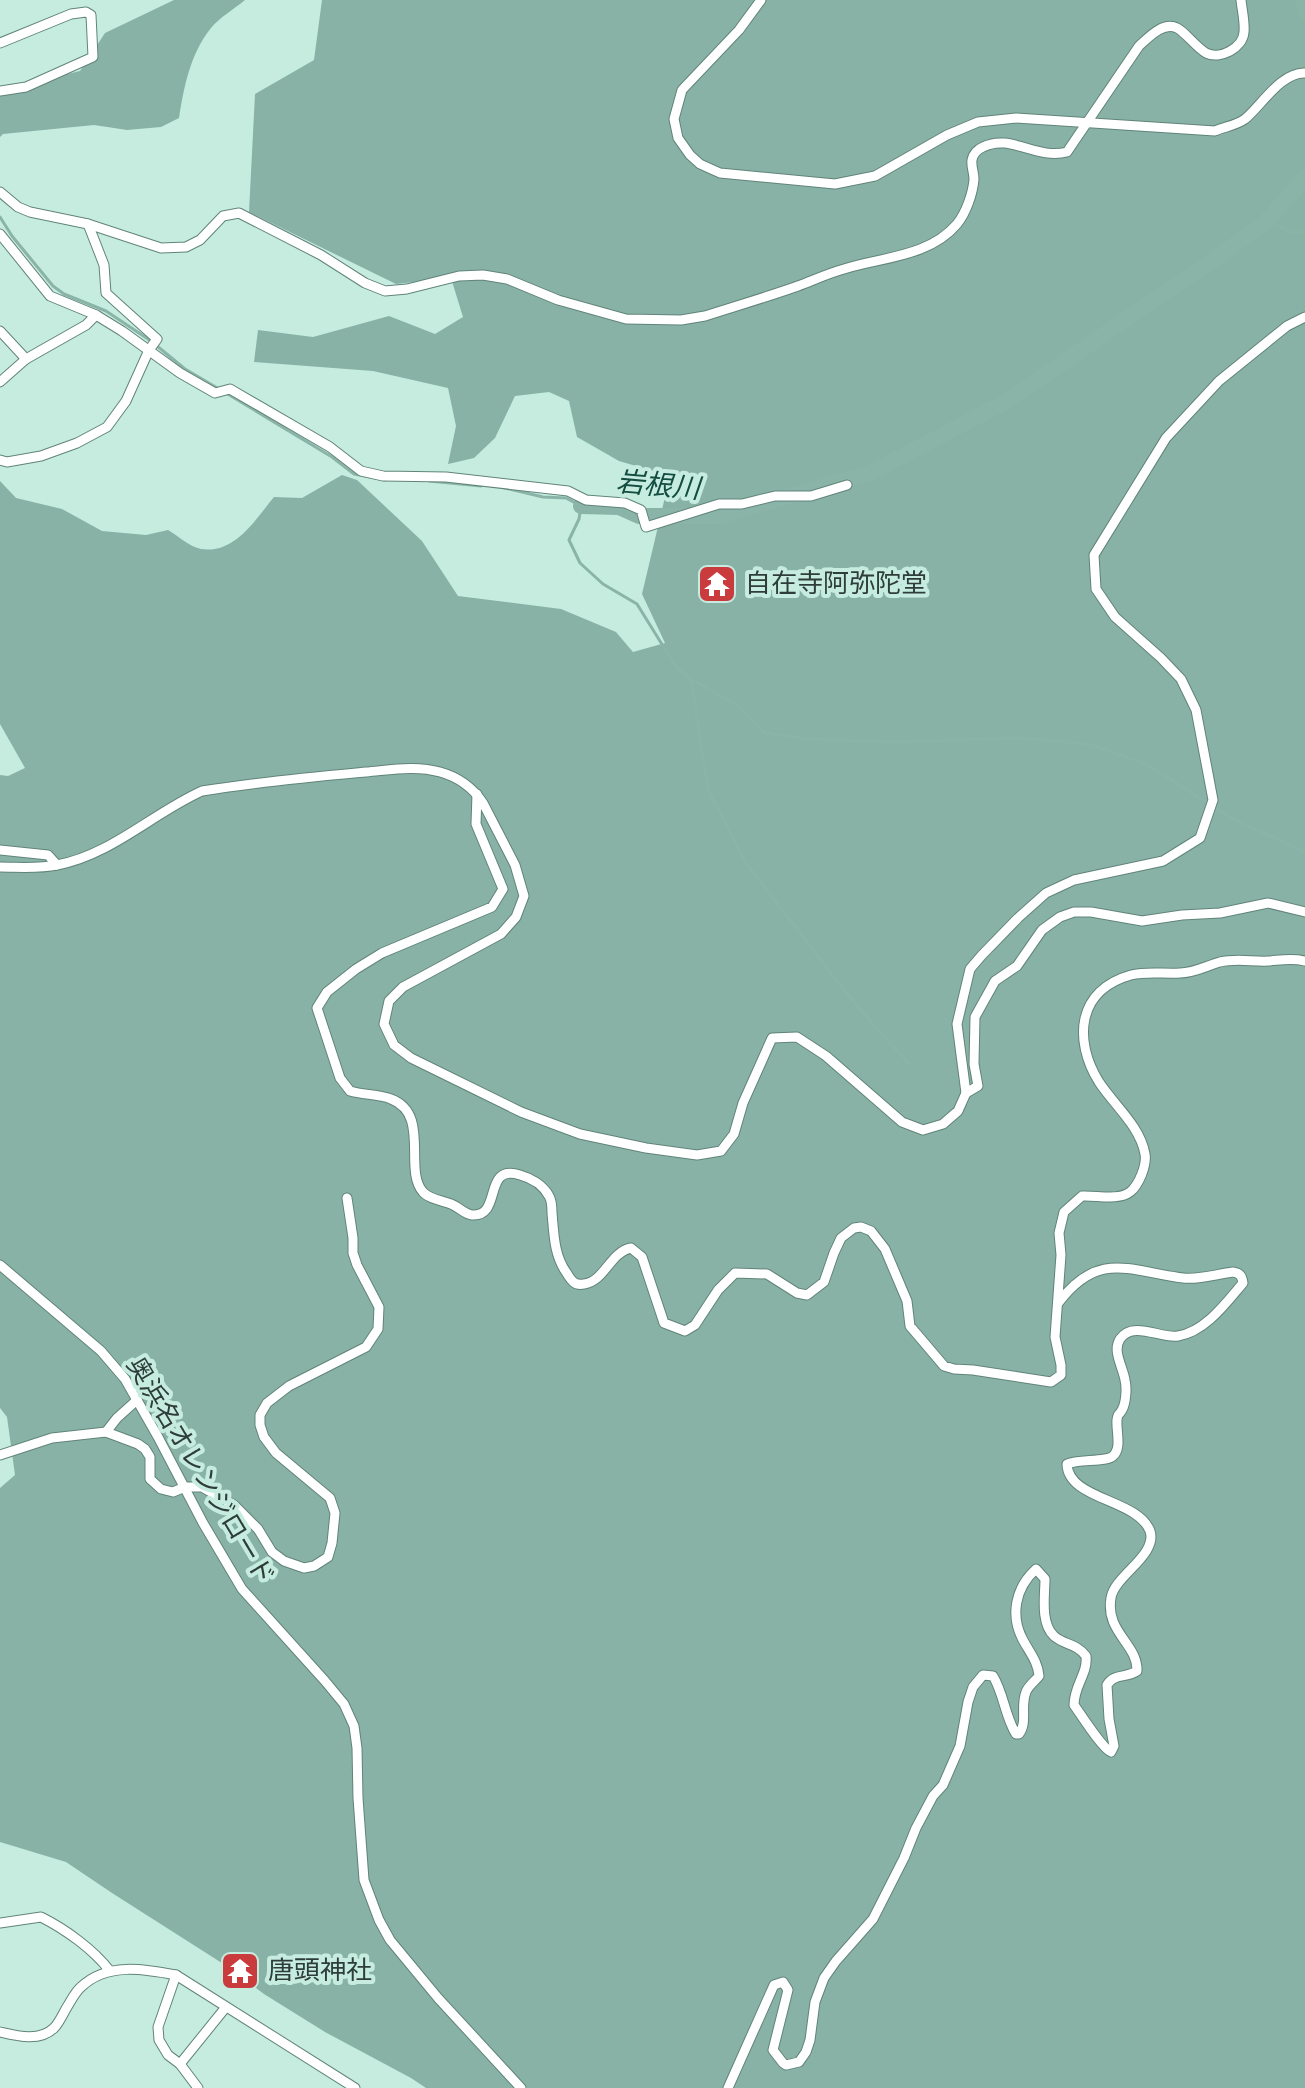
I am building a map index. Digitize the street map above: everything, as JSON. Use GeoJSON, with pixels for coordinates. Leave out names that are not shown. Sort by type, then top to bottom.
{"type":"FeatureCollection","features":[{"type":"Feature","properties":{"kind":"street"},"geometry":{"type":"LineString","coordinates":[[761,0],[739,30],[682,90],[674,119],[678,138],[690,155],[700,164],[720,173],[835,184],[875,176],[947,135],[978,122],[1016,118],[1215,131],[1243,121],[1272,90],[1298,73],[1305,73]]}},
{"type":"Feature","properties":{"kind":"street"},"geometry":{"type":"LineString","coordinates":[[0,192],[18,207],[30,212],[88,224],[172,249],[200,240],[223,216],[239,213],[385,291],[407,289],[459,276],[483,275],[507,279],[558,300],[626,319],[681,320],[705,316],[844,269],[913,253],[937,240],[957,224],[968,204],[974,180],[972,161],[982,147],[1006,142],[1044,154],[1067,152],[1139,46],[1153,33],[1166,27],[1176,27],[1205,52],[1214,56],[1227,53],[1239,44],[1244,34],[1241,0]]}},
{"type":"Feature","properties":{"kind":"street"},"geometry":{"type":"LineString","coordinates":[[0,43],[71,14],[86,12],[91,15],[93,57],[26,87],[0,91]]}},
{"type":"Feature","properties":{"kind":"street"},"geometry":{"type":"LineString","coordinates":[[0,460],[7,462],[41,456],[77,443],[107,427],[126,401],[157,339],[106,293],[104,265],[88,224]]}},
{"type":"Feature","properties":{"kind":"street"},"geometry":{"type":"LineString","coordinates":[[0,234],[50,296],[96,315],[180,373],[215,393],[230,389],[280,417],[330,447],[361,471],[383,476],[446,477],[568,491],[586,500],[625,503],[641,510],[646,527],[719,504],[742,504],[775,496],[811,496],[847,485]]}},
{"type":"Feature","properties":{"kind":"street"},"geometry":{"type":"LineString","coordinates":[[0,382],[26,359],[86,325],[96,315]]}},
{"type":"Feature","properties":{"kind":"street"},"geometry":{"type":"LineString","coordinates":[[0,867],[57,865],[88,856],[202,791],[415,768],[438,771],[460,780],[477,794],[515,865],[524,896],[516,917],[501,934],[403,987],[389,1001],[384,1024],[394,1045],[411,1058],[521,1112],[580,1134],[697,1155],[721,1151],[734,1134],[743,1103],[772,1038],[797,1037],[826,1056],[902,1122],[923,1130],[943,1124],[958,1111],[966,1093],[957,1024],[970,969],[982,955],[1046,893],[1074,880],[1163,861],[1200,838],[1213,800],[1196,710],[1181,679],[1115,617],[1096,589],[1094,555],[1166,438],[1219,381],[1287,326],[1305,317]]}},
{"type":"Feature","properties":{"kind":"street"},"geometry":{"type":"LineString","coordinates":[[0,331],[26,359]]}},
{"type":"Feature","properties":{"kind":"street"},"geometry":{"type":"LineString","coordinates":[[477,794],[476,824],[503,889],[492,907],[382,953],[327,992],[317,1008],[340,1078],[350,1091],[392,1099],[412,1120],[417,1182],[424,1194],[476,1216],[489,1206],[497,1180],[504,1173],[510,1172],[539,1184],[551,1200],[556,1249],[572,1282],[580,1285],[591,1282],[623,1250],[631,1248],[642,1257],[664,1323],[685,1331],[695,1325],[718,1290],[735,1273],[767,1274],[797,1293],[807,1295],[824,1282],[841,1238],[854,1228],[861,1227],[871,1231],[885,1249],[907,1301],[910,1326],[944,1366],[1051,1382],[1061,1375],[1055,1337],[1061,1255],[1059,1233],[1064,1212],[1082,1196],[1120,1196],[1131,1192],[1145,1163],[1145,1153],[1137,1132],[1094,1073],[1085,1047],[1083,1026],[1088,1006],[1098,993],[1117,980],[1145,972],[1193,972],[1237,960],[1267,962],[1293,958],[1305,961]]}},
{"type":"Feature","properties":{"kind":"street"},"geometry":{"type":"LineString","coordinates":[[0,850],[48,855],[57,865]]}},
{"type":"Feature","properties":{"kind":"street"},"geometry":{"type":"LineString","coordinates":[[966,1093],[978,1086],[974,1064],[975,1017],[995,981],[1017,966],[1042,930],[1060,917],[1074,912],[1091,912],[1142,921],[1220,913],[1268,903],[1305,912]]}},
{"type":"Feature","properties":{"kind":"street"},"geometry":{"type":"LineString","coordinates":[[0,1455],[52,1438],[106,1432],[145,1449],[150,1457],[150,1479],[161,1489],[173,1492],[185,1487],[202,1487],[234,1505],[246,1515],[272,1552],[284,1561],[304,1568],[328,1557],[335,1513],[330,1498],[276,1453],[264,1437],[260,1415],[267,1403],[289,1386],[366,1347],[378,1329],[379,1307],[353,1253],[347,1198]]}},
{"type":"Feature","properties":{"kind":"street","name":"奥浜名オレンジロード"},"geometry":{"type":"LineString","coordinates":[[0,1265],[101,1351],[125,1379],[242,1589],[344,1704],[354,1726],[357,1748],[364,1880],[379,1920],[390,1940],[438,1998],[521,2088]]}},
{"type":"Feature","properties":{"kind":"street"},"geometry":{"type":"LineString","coordinates":[[728,2088],[774,1985],[783,1982],[788,1990],[773,2050],[786,2065],[799,2062],[806,2052],[815,2002],[824,1978],[873,1919],[922,1817],[943,1785],[960,1746],[968,1702],[979,1678],[983,1675],[993,1676],[1012,1728],[1016,1734],[1023,1730],[1027,1688],[1039,1676],[1038,1665],[1015,1618],[1021,1589],[1036,1569],[1045,1579],[1044,1612],[1049,1628],[1054,1636],[1076,1646],[1086,1656],[1086,1667],[1076,1687],[1074,1705],[1106,1750],[1113,1751],[1107,1685],[1115,1677],[1135,1674],[1138,1662],[1115,1629],[1110,1611],[1111,1595],[1150,1543],[1149,1530],[1139,1517],[1075,1482],[1067,1472],[1067,1464],[1074,1460],[1107,1459],[1115,1455],[1118,1448],[1117,1416],[1124,1407],[1126,1381],[1117,1347],[1121,1337],[1129,1332],[1143,1331],[1172,1337],[1193,1331],[1217,1312],[1243,1283],[1238,1272],[1186,1279],[1110,1268],[1093,1271],[1072,1286],[1059,1302]]}},
{"type":"Feature","properties":{"kind":"street"},"geometry":{"type":"LineString","coordinates":[[106,1432],[137,1400]]}},
{"type":"Feature","properties":{"kind":"street"},"geometry":{"type":"LineString","coordinates":[[0,1923],[41,1917],[101,1959],[110,1971]]}},
{"type":"Feature","properties":{"kind":"street"},"geometry":{"type":"LineString","coordinates":[[0,2032],[20,2037],[45,2034],[54,2028],[79,1988],[110,1971],[129,1969],[176,1975],[355,2088]]}},
{"type":"Feature","properties":{"kind":"street"},"geometry":{"type":"LineString","coordinates":[[176,1975],[158,2027],[159,2040],[168,2055],[180,2064],[198,2088]]}},
{"type":"Feature","properties":{"kind":"street"},"geometry":{"type":"LineString","coordinates":[[180,2064],[226,2007]]}},
{"type":"Feature","properties":{"kind":"green space"},"geometry":{"type":"Polygon","coordinates":[[[174,0],[245,0],[214,24],[204,38],[193,60],[179,118],[161,127],[127,130],[94,125],[3,134],[0,137],[0,90],[80,71],[105,33],[174,0]]]}},
{"type":"Feature","properties":{"kind":"green space"},"geometry":{"type":"Polygon","coordinates":[[[322,0],[1305,0],[1305,2088],[426,2088],[264,1994],[225,1965],[66,1862],[0,1842],[0,1488],[15,1475],[7,1417],[0,1408],[0,775],[8,776],[25,768],[0,724],[0,481],[16,498],[62,509],[102,531],[146,535],[168,530],[197,548],[213,549],[243,534],[274,497],[302,498],[342,475],[357,480],[422,541],[458,596],[561,609],[616,632],[633,652],[665,643],[642,594],[670,476],[619,461],[577,437],[569,401],[549,392],[515,396],[495,438],[474,458],[448,464],[456,426],[448,388],[373,371],[254,362],[258,330],[313,337],[389,316],[435,334],[463,317],[451,278],[396,284],[249,212],[255,94],[314,60],[322,0]]]}},
{"type":"Feature","properties":{"kind":"waterway","name":"岩根川"},"geometry":{"type":"LineString","coordinates":[[1304,0],[1305,11]]}},
{"type":"Feature","properties":{"kind":"waterway","name":"岩根川"},"geometry":{"type":"LineString","coordinates":[[581,506],[619,507],[639,516],[720,516],[870,473],[1003,403],[1263,225],[1305,178]]}},
{"type":"Feature","properties":{"kind":"waterway","name":"岩根川"},"geometry":{"type":"LineString","coordinates":[[0,217],[53,286],[64,294],[106,311],[151,341]]}},
{"type":"Feature","properties":{"kind":"waterway"},"geometry":{"type":"LineString","coordinates":[[1268,220],[1292,233],[1305,232]]}},
{"type":"Feature","properties":{"kind":"waterway","name":"岩根川"},"geometry":{"type":"LineString","coordinates":[[157,346],[185,369],[219,389]]}},
{"type":"Feature","properties":{"kind":"waterway","name":"岩根川"},"geometry":{"type":"LineString","coordinates":[[226,393],[332,457],[354,474],[385,480]]}},
{"type":"Feature","properties":{"kind":"waterway","name":"岩根川"},"geometry":{"type":"LineString","coordinates":[[429,481],[481,486]]}},
{"type":"Feature","properties":{"kind":"waterway"},"geometry":{"type":"LineString","coordinates":[[505,488],[543,497],[566,498],[581,506],[579,519],[569,540],[580,563],[603,584],[637,604],[676,667],[738,706],[765,733],[807,739],[896,742],[1020,738],[1089,744],[1146,764],[1208,803]]}},
{"type":"Feature","properties":{"kind":"waterway"},"geometry":{"type":"LineString","coordinates":[[691,679],[708,790],[746,863],[844,990],[909,1063]]}},
{"type":"Feature","properties":{"kind":"waterway"},"geometry":{"type":"LineString","coordinates":[[1214,807],[1305,852]]}},
{"type":"Feature","properties":{"kind":"place","name":"自在寺阿弥陀堂"},"geometry":{"type":"Point","coordinates":[717,584]}},
{"type":"Feature","properties":{"kind":"place","name":"唐頭神社"},"geometry":{"type":"Point","coordinates":[240,1971]}}]}
